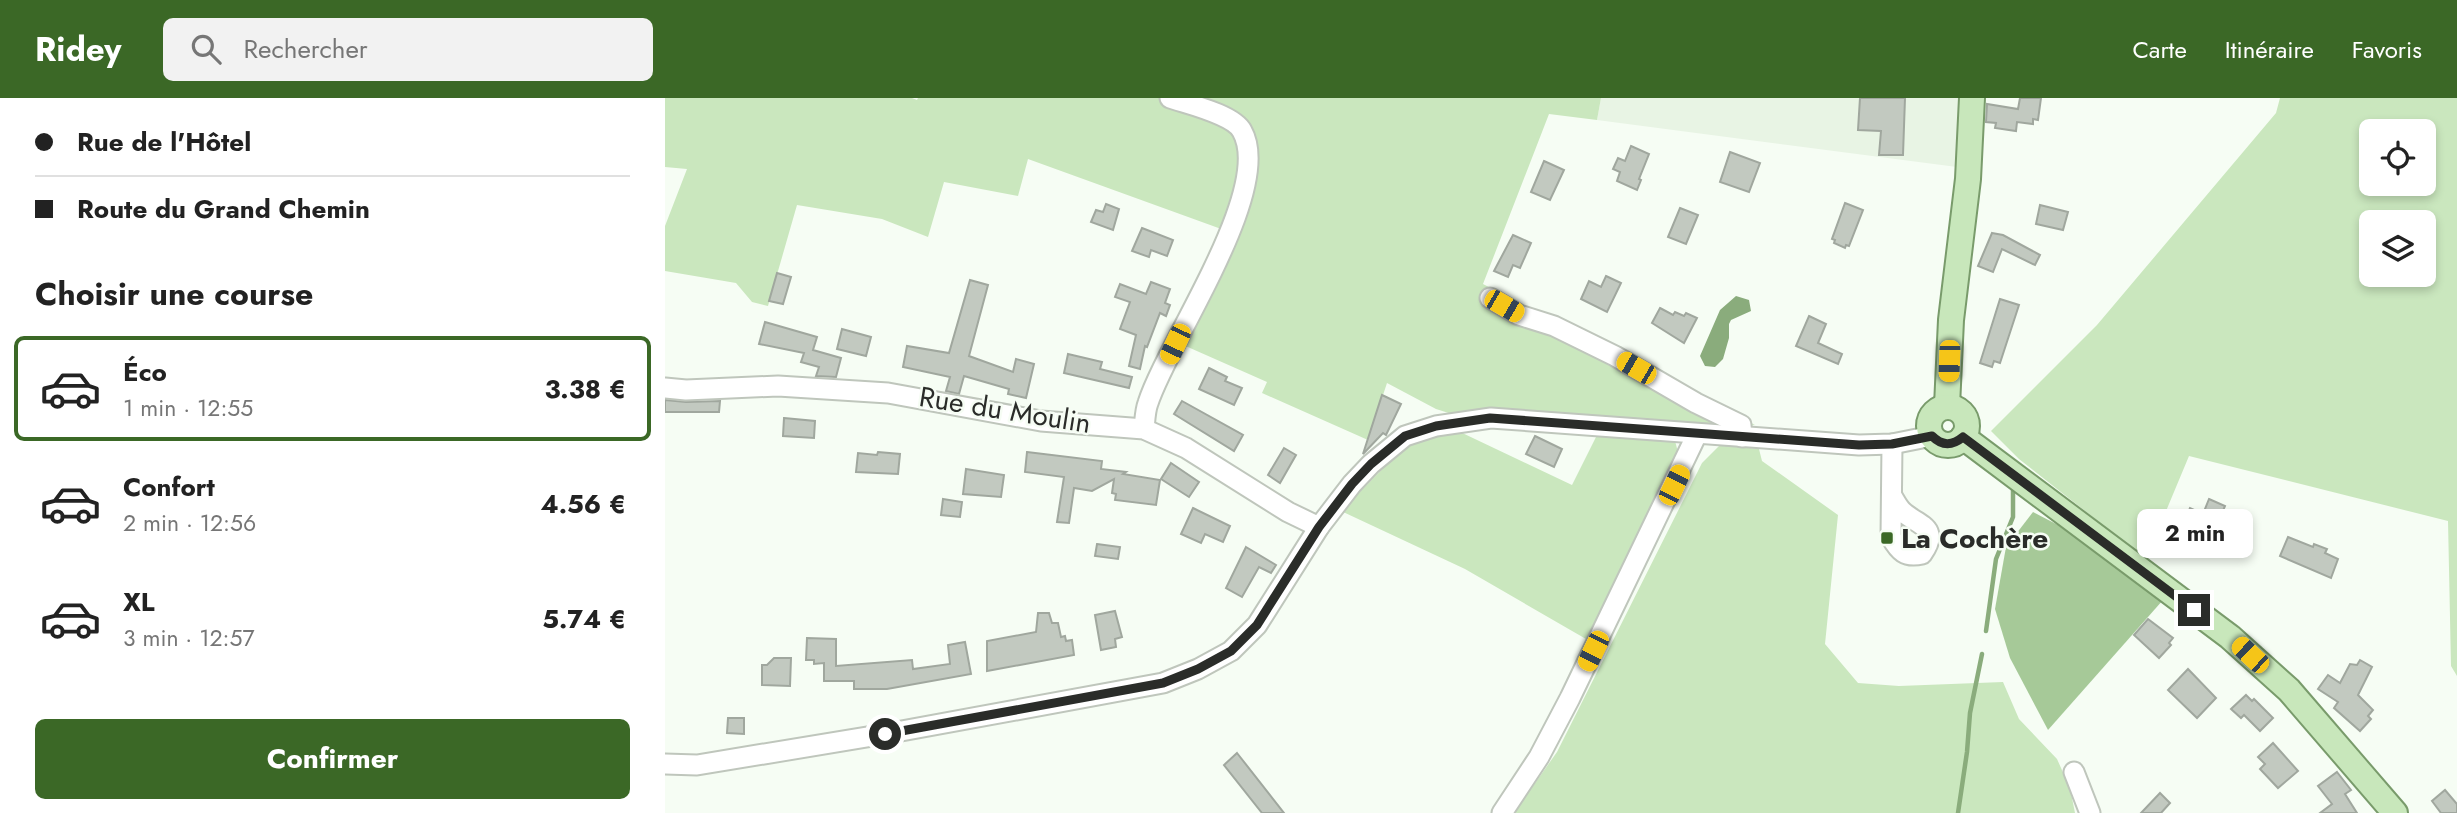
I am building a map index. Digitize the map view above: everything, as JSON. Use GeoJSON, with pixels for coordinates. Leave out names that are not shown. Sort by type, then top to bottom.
{"type":"FeatureCollection","features":[{"type":"Feature","properties":{"kind":"main road"},"geometry":{"type":"LineString","coordinates":[[1947,406],[1951,320],[1968,179],[1972,98]]}},
{"type":"Feature","properties":{"kind":"main road"},"geometry":{"type":"LineString","coordinates":[[1947,406],[1962,413],[1967,429],[1956,443],[1947,445],[1932,436],[1929,426],[1931,417],[1937,410],[1947,406]]}},
{"type":"Feature","properties":{"kind":"main road"},"geometry":{"type":"LineString","coordinates":[[1963,437],[2230,637],[2289,690],[2395,813]]}},
{"type":"Feature","properties":{"kind":"street"},"geometry":{"type":"LineString","coordinates":[[1144,429],[1148,403],[1216,261],[1241,201],[1248,171],[1249,151],[1241,128],[1219,115],[1170,98]]}},
{"type":"Feature","properties":{"kind":"street"},"geometry":{"type":"LineString","coordinates":[[1490,298],[1519,314],[1554,326],[1615,356],[1696,403],[1741,425],[1742,437]]}},
{"type":"Feature","properties":{"kind":"street","name":"Rue du Moulin"},"geometry":{"type":"LineString","coordinates":[[665,388],[686,390],[778,386],[888,393],[1041,421],[1144,429],[1186,448],[1288,512],[1319,527]]}},
{"type":"Feature","properties":{"kind":"street"},"geometry":{"type":"LineString","coordinates":[[665,764],[698,765],[858,739],[1163,683],[1198,669],[1231,651],[1257,625],[1319,527],[1371,464],[1405,436],[1436,426],[1490,418],[1859,445],[1892,444],[1932,436]]}},
{"type":"Feature","properties":{"kind":"street"},"geometry":{"type":"LineString","coordinates":[[1502,813],[1552,734],[1697,434]]}},
{"type":"Feature","properties":{"kind":"street"},"geometry":{"type":"LineString","coordinates":[[1892,444],[1892,496]]}},
{"type":"Feature","properties":{"kind":"street"},"geometry":{"type":"LineString","coordinates":[[2074,772],[2090,813]]}},
{"type":"Feature","properties":{"kind":"shaded area"},"geometry":{"type":"Polygon","coordinates":[[[665,98],[1601,98],[1597,120],[1549,114],[1483,284],[1755,425],[1455,415],[1436,409],[1387,383],[1368,440],[1262,393],[1267,382],[1181,344],[1224,230],[1028,159],[1018,196],[944,182],[928,237],[882,219],[797,205],[768,306],[752,302],[736,283],[665,271],[665,226],[687,169],[665,167],[665,98]]]}},
{"type":"Feature","properties":{"kind":"shaded area"},"geometry":{"type":"Polygon","coordinates":[[[1601,98],[1960,98],[1957,167],[1597,120],[1601,98]]]}},
{"type":"Feature","properties":{"kind":"shaded area"},"geometry":{"type":"Polygon","coordinates":[[[2280,98],[2457,98],[2457,676],[2451,666],[2448,521],[2189,456],[2146,559],[2019,459],[1991,431],[2097,325],[2276,113],[2280,98]]]}},
{"type":"Feature","properties":{"kind":"shaded area"},"geometry":{"type":"Polygon","coordinates":[[[1736,296],[1749,300],[1751,311],[1731,320],[1723,359],[1715,367],[1705,366],[1700,356],[1720,310],[1736,296]]]}},
{"type":"Feature","properties":{"kind":"shaded area"},"geometry":{"type":"Polygon","coordinates":[[[1456,430],[1572,485],[1598,433],[1674,437],[1679,456],[1586,639],[1465,569],[1341,511],[1405,446],[1456,430]]]}},
{"type":"Feature","properties":{"kind":"shaded area"},"geometry":{"type":"Polygon","coordinates":[[[1720,445],[1759,449],[1762,461],[1838,515],[1825,644],[1858,683],[1899,686],[2003,682],[2019,719],[2057,759],[2070,788],[2075,813],[1514,813],[1557,752],[1702,463],[1720,445]]]}},
{"type":"Feature","properties":{"kind":"shaded area"},"geometry":{"type":"Polygon","coordinates":[[[2033,512],[2058,525],[2163,600],[2048,730],[2010,658],[1995,609],[2006,547],[2033,512]]]}},
{"type":"Feature","properties":{"kind":"building"},"geometry":{"type":"Polygon","coordinates":[[[1860,98],[1905,98],[1903,155],[1879,155],[1881,131],[1858,130],[1860,98]]]}},
{"type":"Feature","properties":{"kind":"building"},"geometry":{"type":"Polygon","coordinates":[[[2020,98],[2041,98],[2038,120],[2033,119],[2033,124],[2017,122],[2016,131],[1995,128],[1996,123],[1986,122],[1987,104],[2018,109],[2020,98]]]}},
{"type":"Feature","properties":{"kind":"building"},"geometry":{"type":"Polygon","coordinates":[[[1631,146],[1649,154],[1637,190],[1617,181],[1620,172],[1613,169],[1618,158],[1625,161],[1631,146]]]}},
{"type":"Feature","properties":{"kind":"building"},"geometry":{"type":"Polygon","coordinates":[[[1730,152],[1760,163],[1749,192],[1720,182],[1730,152]]]}},
{"type":"Feature","properties":{"kind":"building"},"geometry":{"type":"Polygon","coordinates":[[[1544,161],[1564,170],[1550,200],[1531,192],[1544,161]]]}},
{"type":"Feature","properties":{"kind":"building"},"geometry":{"type":"Polygon","coordinates":[[[1845,203],[1863,210],[1849,246],[1846,245],[1845,248],[1834,243],[1835,240],[1832,239],[1845,203]]]}},
{"type":"Feature","properties":{"kind":"building"},"geometry":{"type":"Polygon","coordinates":[[[1106,204],[1119,209],[1113,230],[1091,222],[1096,210],[1103,212],[1106,204]]]}},
{"type":"Feature","properties":{"kind":"building"},"geometry":{"type":"Polygon","coordinates":[[[2040,205],[2068,212],[2063,230],[2036,224],[2040,205]]]}},
{"type":"Feature","properties":{"kind":"building"},"geometry":{"type":"Polygon","coordinates":[[[1680,208],[1698,215],[1686,244],[1668,237],[1680,208]]]}},
{"type":"Feature","properties":{"kind":"building"},"geometry":{"type":"Polygon","coordinates":[[[1142,228],[1173,240],[1167,256],[1151,250],[1149,257],[1132,251],[1142,228]]]}},
{"type":"Feature","properties":{"kind":"building"},"geometry":{"type":"Polygon","coordinates":[[[1992,233],[2003,235],[2040,255],[2035,265],[2002,249],[1993,272],[1978,266],[1992,233]]]}},
{"type":"Feature","properties":{"kind":"building"},"geometry":{"type":"Polygon","coordinates":[[[1513,235],[1531,243],[1520,268],[1513,265],[1508,277],[1494,271],[1513,235]]]}},
{"type":"Feature","properties":{"kind":"building"},"geometry":{"type":"Polygon","coordinates":[[[777,273],[791,277],[783,304],[769,301],[777,273]]]}},
{"type":"Feature","properties":{"kind":"building"},"geometry":{"type":"Polygon","coordinates":[[[1606,276],[1621,283],[1607,312],[1581,299],[1589,281],[1601,287],[1606,276]]]}},
{"type":"Feature","properties":{"kind":"building"},"geometry":{"type":"Polygon","coordinates":[[[970,280],[988,285],[969,356],[1013,372],[1016,359],[1034,364],[1026,398],[1008,394],[1009,389],[964,376],[959,394],[946,391],[950,377],[903,367],[907,346],[949,353],[970,280]]]}},
{"type":"Feature","properties":{"kind":"building"},"geometry":{"type":"Polygon","coordinates":[[[1151,282],[1170,289],[1165,303],[1170,305],[1166,316],[1160,313],[1147,347],[1145,346],[1140,369],[1129,366],[1136,335],[1120,329],[1130,302],[1115,297],[1120,284],[1146,294],[1151,282]]]}},
{"type":"Feature","properties":{"kind":"building"},"geometry":{"type":"Polygon","coordinates":[[[2000,299],[2019,305],[2000,363],[1994,361],[1992,367],[1980,363],[2000,299]]]}},
{"type":"Feature","properties":{"kind":"building"},"geometry":{"type":"Polygon","coordinates":[[[1660,308],[1673,315],[1675,312],[1684,316],[1686,313],[1697,318],[1684,343],[1652,323],[1660,308]]]}},
{"type":"Feature","properties":{"kind":"building"},"geometry":{"type":"Polygon","coordinates":[[[1809,316],[1826,324],[1818,343],[1842,354],[1838,364],[1796,346],[1809,316]]]}},
{"type":"Feature","properties":{"kind":"building"},"geometry":{"type":"Polygon","coordinates":[[[765,322],[817,337],[813,350],[841,358],[836,377],[816,376],[819,367],[801,362],[804,353],[759,344],[765,322]]]}},
{"type":"Feature","properties":{"kind":"building"},"geometry":{"type":"Polygon","coordinates":[[[842,329],[871,337],[866,356],[837,349],[842,329]]]}},
{"type":"Feature","properties":{"kind":"building"},"geometry":{"type":"Polygon","coordinates":[[[1068,354],[1102,362],[1100,369],[1132,377],[1129,388],[1064,373],[1068,354]]]}},
{"type":"Feature","properties":{"kind":"building"},"geometry":{"type":"Polygon","coordinates":[[[1209,368],[1227,377],[1225,381],[1242,388],[1234,405],[1199,389],[1209,368]]]}},
{"type":"Feature","properties":{"kind":"building"},"geometry":{"type":"Polygon","coordinates":[[[1382,395],[1401,404],[1386,435],[1383,433],[1363,454],[1382,395]]]}},
{"type":"Feature","properties":{"kind":"building"},"geometry":{"type":"Polygon","coordinates":[[[665,400],[720,401],[719,412],[665,412],[665,400]]]}},
{"type":"Feature","properties":{"kind":"building"},"geometry":{"type":"Polygon","coordinates":[[[1182,401],[1243,435],[1234,451],[1174,414],[1182,401]]]}},
{"type":"Feature","properties":{"kind":"building"},"geometry":{"type":"Polygon","coordinates":[[[784,418],[815,421],[814,438],[783,436],[784,418]]]}},
{"type":"Feature","properties":{"kind":"building"},"geometry":{"type":"Polygon","coordinates":[[[1535,436],[1562,449],[1554,467],[1526,454],[1535,436]]]}},
{"type":"Feature","properties":{"kind":"building"},"geometry":{"type":"Polygon","coordinates":[[[1284,448],[1296,455],[1280,483],[1268,475],[1284,448]]]}},
{"type":"Feature","properties":{"kind":"building"},"geometry":{"type":"Polygon","coordinates":[[[878,452],[900,454],[898,474],[856,472],[858,453],[877,455],[878,452]]]}},
{"type":"Feature","properties":{"kind":"building"},"geometry":{"type":"Polygon","coordinates":[[[1027,452],[1102,461],[1101,469],[1160,480],[1156,505],[1115,500],[1116,494],[1112,493],[1114,479],[1092,491],[1074,488],[1069,523],[1057,522],[1064,477],[1025,472],[1027,452]]]}},
{"type":"Feature","properties":{"kind":"building"},"geometry":{"type":"Polygon","coordinates":[[[1171,463],[1199,482],[1189,497],[1161,479],[1171,463]]]}},
{"type":"Feature","properties":{"kind":"building"},"geometry":{"type":"Polygon","coordinates":[[[966,469],[1004,475],[1001,497],[963,494],[966,469]]]}},
{"type":"Feature","properties":{"kind":"building"},"geometry":{"type":"Polygon","coordinates":[[[943,499],[962,502],[960,517],[941,515],[943,499]]]}},
{"type":"Feature","properties":{"kind":"building"},"geometry":{"type":"Polygon","coordinates":[[[2209,499],[2225,506],[2222,513],[2237,519],[2232,531],[2207,524],[2205,530],[2184,522],[2190,508],[2203,514],[2209,499]]]}},
{"type":"Feature","properties":{"kind":"building"},"geometry":{"type":"Polygon","coordinates":[[[1193,508],[1230,526],[1223,542],[1205,534],[1201,543],[1181,534],[1193,508]]]}},
{"type":"Feature","properties":{"kind":"building"},"geometry":{"type":"Polygon","coordinates":[[[2288,537],[2313,547],[2314,544],[2327,549],[2325,553],[2338,559],[2331,578],[2280,556],[2288,537]]]}},
{"type":"Feature","properties":{"kind":"building"},"geometry":{"type":"Polygon","coordinates":[[[1097,544],[1120,547],[1118,559],[1095,556],[1097,544]]]}},
{"type":"Feature","properties":{"kind":"building"},"geometry":{"type":"Polygon","coordinates":[[[1246,547],[1276,565],[1271,573],[1259,567],[1242,597],[1226,588],[1246,547]]]}},
{"type":"Feature","properties":{"kind":"building"},"geometry":{"type":"Polygon","coordinates":[[[1115,611],[1122,637],[1115,639],[1116,647],[1101,650],[1095,615],[1115,611]]]}},
{"type":"Feature","properties":{"kind":"building"},"geometry":{"type":"Polygon","coordinates":[[[1038,613],[1049,613],[1052,623],[1058,623],[1061,637],[1065,636],[1066,641],[1072,640],[1074,655],[987,671],[987,641],[1036,632],[1038,613]]]}},
{"type":"Feature","properties":{"kind":"building"},"geometry":{"type":"Polygon","coordinates":[[[2148,619],[2173,638],[2169,643],[2171,645],[2159,658],[2134,635],[2148,619]]]}},
{"type":"Feature","properties":{"kind":"building"},"geometry":{"type":"Polygon","coordinates":[[[807,638],[836,639],[836,666],[912,660],[913,669],[950,664],[948,645],[965,642],[971,674],[887,689],[854,689],[854,681],[824,681],[824,663],[814,664],[814,660],[806,660],[807,638]]]}},
{"type":"Feature","properties":{"kind":"building"},"geometry":{"type":"Polygon","coordinates":[[[774,658],[791,658],[790,686],[762,685],[762,665],[767,665],[774,658]]]}},
{"type":"Feature","properties":{"kind":"building"},"geometry":{"type":"Polygon","coordinates":[[[2360,660],[2372,667],[2358,695],[2373,710],[2368,716],[2371,719],[2360,731],[2334,708],[2338,702],[2318,689],[2328,675],[2340,683],[2350,664],[2357,665],[2360,660]]]}},
{"type":"Feature","properties":{"kind":"building"},"geometry":{"type":"Polygon","coordinates":[[[2188,669],[2216,698],[2197,718],[2168,690],[2188,669]]]}},
{"type":"Feature","properties":{"kind":"building"},"geometry":{"type":"Polygon","coordinates":[[[2246,695],[2252,701],[2254,699],[2273,718],[2260,731],[2244,715],[2241,718],[2231,709],[2246,695]]]}},
{"type":"Feature","properties":{"kind":"building"},"geometry":{"type":"Polygon","coordinates":[[[728,718],[744,718],[744,734],[727,733],[728,718]]]}},
{"type":"Feature","properties":{"kind":"building"},"geometry":{"type":"Polygon","coordinates":[[[2273,743],[2298,771],[2278,788],[2260,769],[2265,764],[2258,757],[2273,743]]]}},
{"type":"Feature","properties":{"kind":"building"},"geometry":{"type":"Polygon","coordinates":[[[1237,753],[1284,813],[1262,813],[1224,765],[1237,753]]]}},
{"type":"Feature","properties":{"kind":"building"},"geometry":{"type":"Polygon","coordinates":[[[2337,772],[2351,790],[2345,794],[2357,813],[2320,813],[2332,804],[2318,786],[2337,772]]]}},
{"type":"Feature","properties":{"kind":"building"},"geometry":{"type":"Polygon","coordinates":[[[2445,790],[2457,804],[2457,813],[2441,813],[2432,801],[2445,790]]]}},
{"type":"Feature","properties":{"kind":"building"},"geometry":{"type":"Polygon","coordinates":[[[2160,793],[2170,803],[2161,813],[2141,813],[2160,793]]]}},
{"type":"Feature","properties":{"kind":"waterway"},"geometry":{"type":"LineString","coordinates":[[1986,631],[1996,559],[2013,517],[2013,489]]}},
{"type":"Feature","properties":{"kind":"waterway"},"geometry":{"type":"LineString","coordinates":[[1958,813],[1970,713],[1982,654]]}},
{"type":"Feature","properties":{"kind":"place","name":"La Cochère"},"geometry":{"type":"Point","coordinates":[1887,538]}},
{"type":"Feature","properties":{"kind":"route"},"geometry":{"type":"LineString","coordinates":[[885,734],[1163,683],[1198,669],[1231,651],[1257,625],[1319,527],[1371,464],[1405,436],[1436,426],[1490,418],[1859,445],[1892,444],[1932,436],[1947,445],[1956,443],[1963,437],[2194,610]]}}]}
